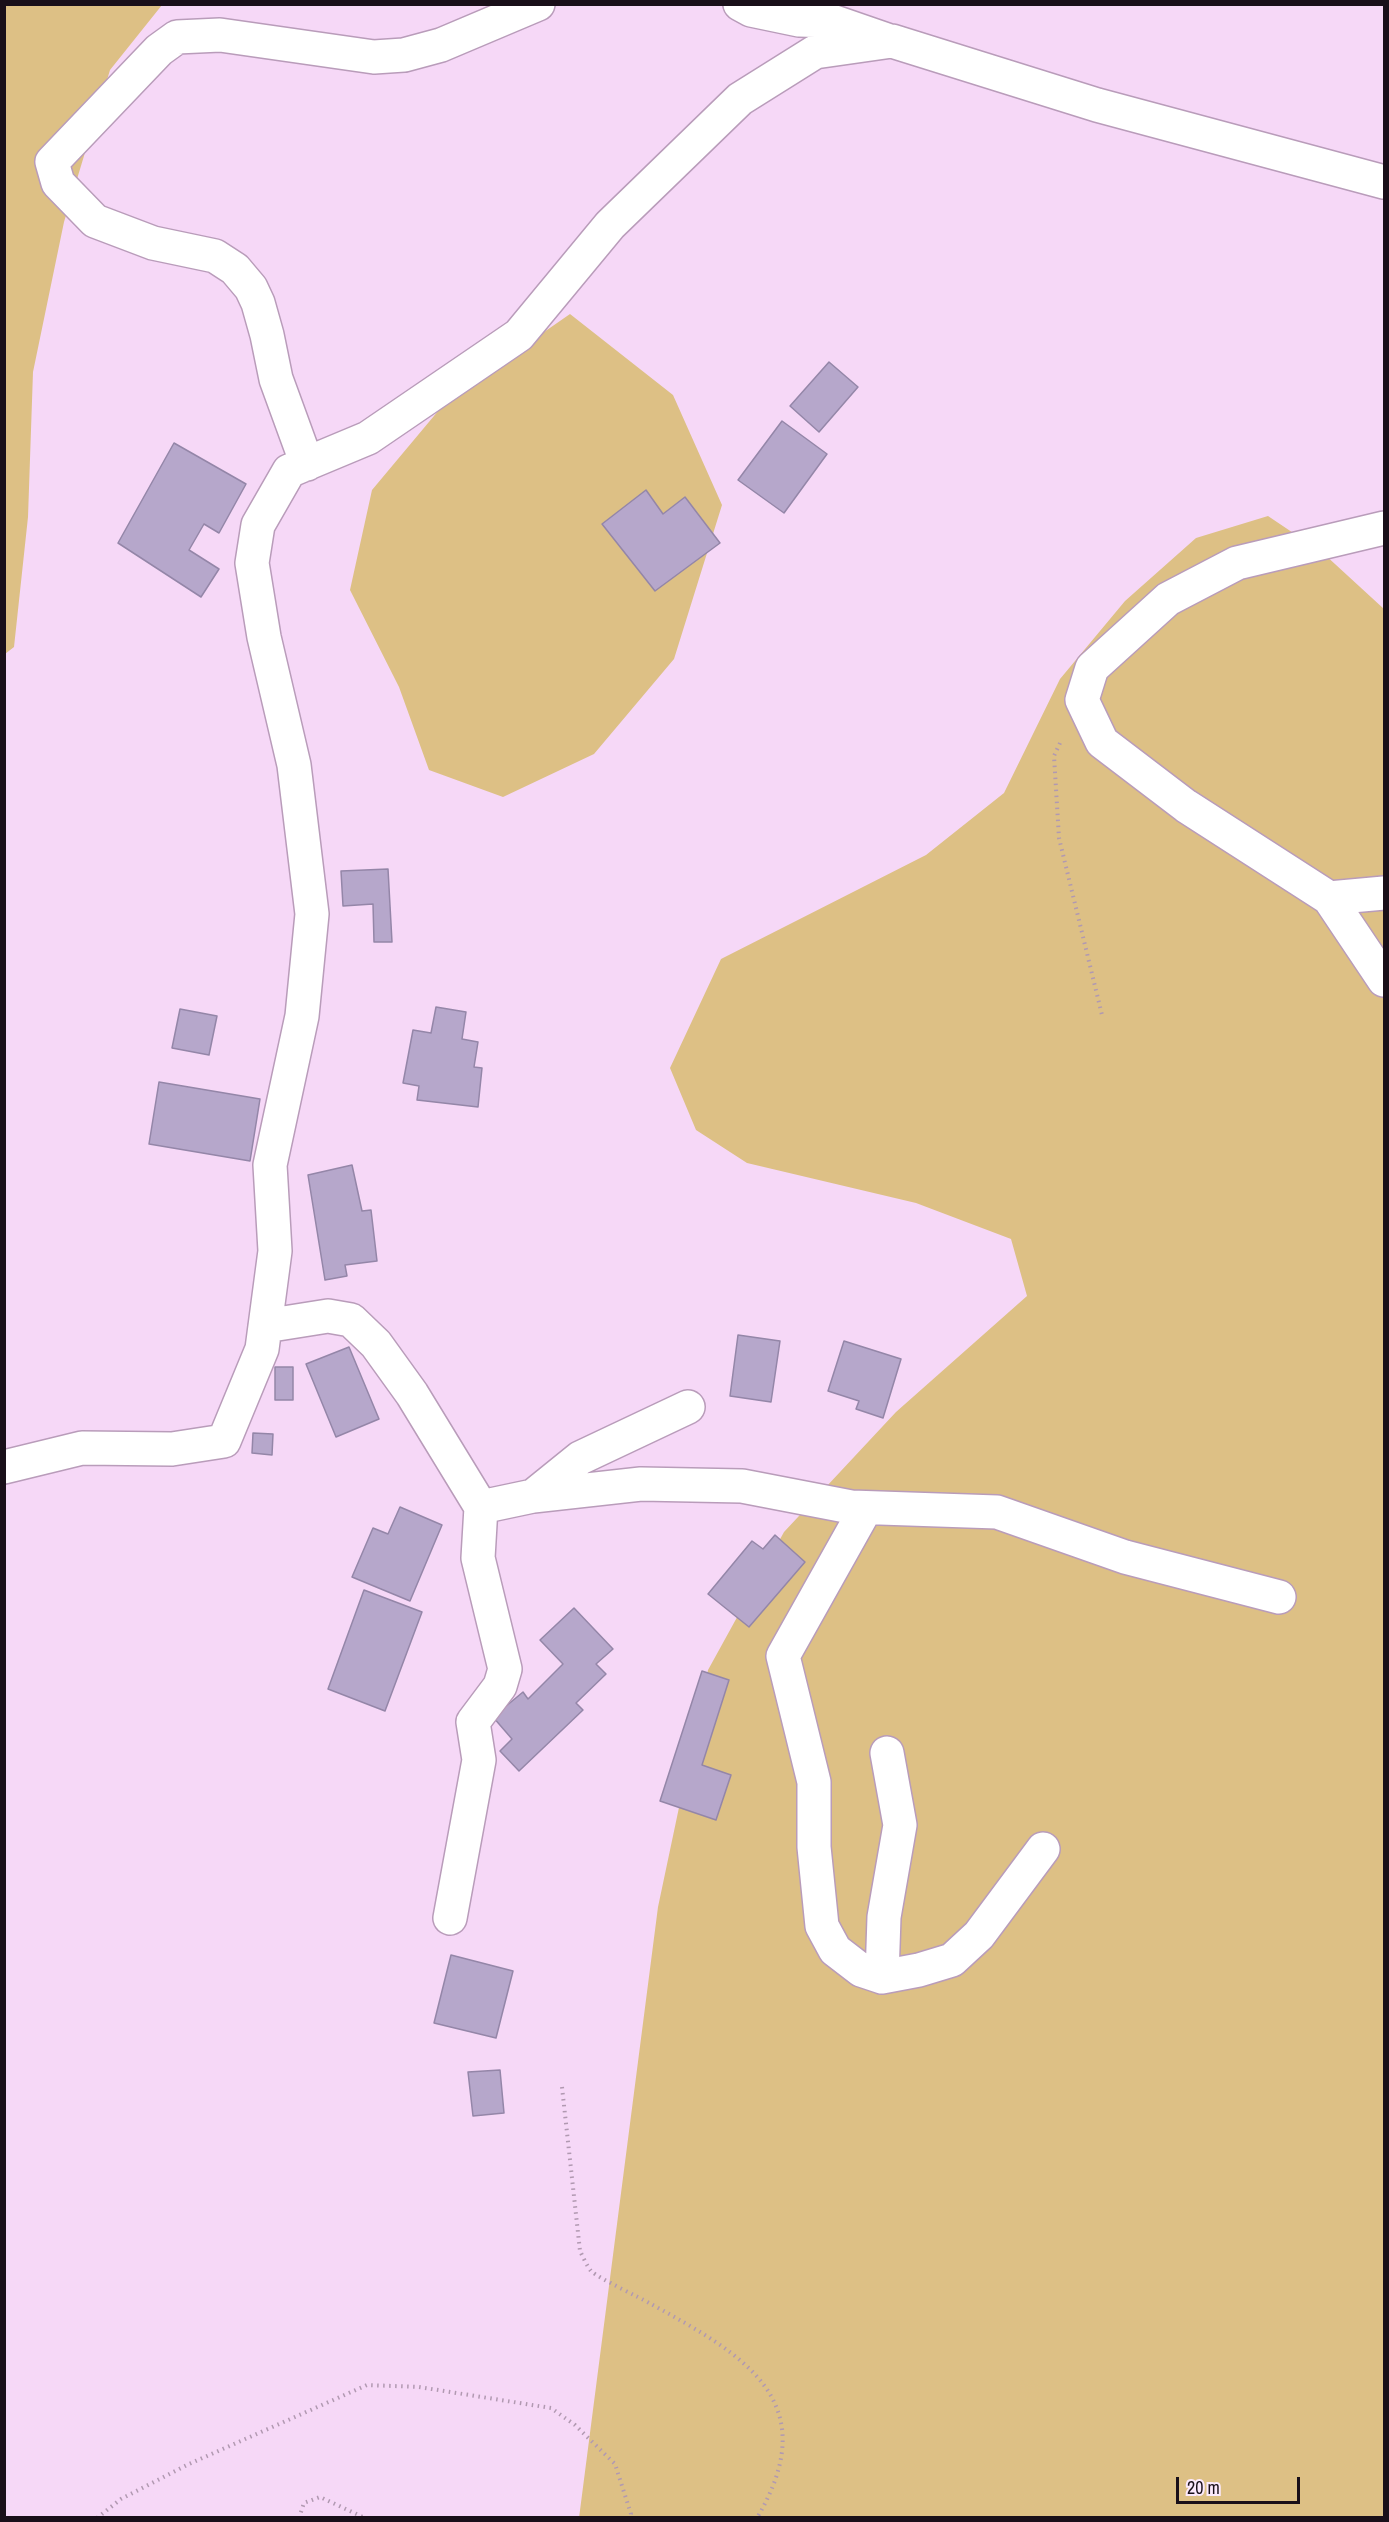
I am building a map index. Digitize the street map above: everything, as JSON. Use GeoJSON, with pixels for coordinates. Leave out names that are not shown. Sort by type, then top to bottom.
{"type":"FeatureCollection","features":[{"type":"Feature","properties":{"kind":"street"},"geometry":{"type":"LineString","coordinates":[[307,464],[276,379],[258,303],[246,282],[235,269],[215,256],[153,243],[95,221],[58,183],[52,162],[159,50],[177,37],[220,35],[374,57],[404,55],[441,45],[538,4]]}},
{"type":"Feature","properties":{"kind":"street"},"geometry":{"type":"LineString","coordinates":[[740,4],[751,10],[799,20],[832,21],[1097,105],[1384,182]]}},
{"type":"Feature","properties":{"kind":"street"},"geometry":{"type":"LineString","coordinates":[[4,1467],[82,1448],[172,1449],[224,1441],[262,1349],[275,1251],[270,1165],[302,1016],[312,914],[294,765],[264,637],[252,563],[258,525],[290,471],[368,438],[519,335],[610,225],[740,99],[815,52],[892,41]]}},
{"type":"Feature","properties":{"kind":"street"},"geometry":{"type":"LineString","coordinates":[[1384,528],[1237,562],[1168,599],[1092,668],[1082,700],[1102,742],[1186,806],[1329,898],[1384,980]]}},
{"type":"Feature","properties":{"kind":"street"},"geometry":{"type":"LineString","coordinates":[[1329,898],[1384,893]]}},
{"type":"Feature","properties":{"kind":"street"},"geometry":{"type":"LineString","coordinates":[[265,1326],[328,1316],[351,1320],[376,1344],[412,1394],[481,1507],[478,1558],[505,1669],[500,1686],[473,1722],[479,1760],[450,1918]]}},
{"type":"Feature","properties":{"kind":"street"},"geometry":{"type":"LineString","coordinates":[[533,1496],[580,1458],[688,1407]]}},
{"type":"Feature","properties":{"kind":"street"},"geometry":{"type":"LineString","coordinates":[[481,1507],[533,1496],[641,1484],[742,1486],[866,1508],[997,1512],[1125,1557],[1279,1597]]}},
{"type":"Feature","properties":{"kind":"street"},"geometry":{"type":"LineString","coordinates":[[866,1508],[783,1656],[814,1782],[814,1847],[822,1926],[835,1950],[861,1970],[882,1977],[919,1970],[952,1960],[979,1935],[1043,1849]]}},
{"type":"Feature","properties":{"kind":"street"},"geometry":{"type":"LineString","coordinates":[[882,1977],[884,1917],[900,1825],[887,1753]]}},
{"type":"Feature","properties":{"kind":"path"},"geometry":{"type":"LineString","coordinates":[[1082,700],[1054,756],[1059,838],[1102,1015]]}},
{"type":"Feature","properties":{"kind":"path"},"geometry":{"type":"LineString","coordinates":[[562,2087],[580,2251],[592,2271],[703,2332],[750,2367],[777,2404],[784,2429],[782,2458],[774,2484],[757,2517]]}},
{"type":"Feature","properties":{"kind":"path"},"geometry":{"type":"LineString","coordinates":[[97,2517],[121,2499],[189,2464],[367,2385],[419,2387],[551,2408],[575,2425],[615,2464],[630,2517]]}},
{"type":"Feature","properties":{"kind":"path"},"geometry":{"type":"LineString","coordinates":[[299,2517],[304,2504],[320,2497],[365,2517]]}},
{"type":"Feature","properties":{"kind":"shaded area"},"geometry":{"type":"Polygon","coordinates":[[[5,5],[162,5],[110,70],[64,222],[33,372],[28,517],[14,647],[5,654],[5,5]]]}},
{"type":"Feature","properties":{"kind":"shaded area"},"geometry":{"type":"Polygon","coordinates":[[[570,314],[673,395],[722,505],[674,659],[594,754],[503,797],[429,770],[399,687],[350,590],[372,490],[449,398],[570,314]]]}},
{"type":"Feature","properties":{"kind":"shaded area"},"geometry":{"type":"Polygon","coordinates":[[[1268,516],[1323,553],[1384,609],[1384,2517],[579,2518],[658,1907],[708,1670],[784,1532],[896,1412],[1027,1296],[1011,1239],[916,1203],[747,1163],[696,1130],[670,1068],[721,959],[926,855],[1004,793],[1060,679],[1125,601],[1196,538],[1268,516]]]}},
{"type":"Feature","properties":{"kind":"building"},"geometry":{"type":"Polygon","coordinates":[[[829,362],[858,387],[819,432],[790,406],[829,362]]]}},
{"type":"Feature","properties":{"kind":"building"},"geometry":{"type":"Polygon","coordinates":[[[782,421],[827,454],[784,513],[738,480],[782,421]]]}},
{"type":"Feature","properties":{"kind":"building"},"geometry":{"type":"Polygon","coordinates":[[[174,443],[246,484],[219,533],[204,524],[189,550],[219,569],[201,597],[118,543],[174,443]]]}},
{"type":"Feature","properties":{"kind":"building"},"geometry":{"type":"Polygon","coordinates":[[[646,490],[663,514],[685,497],[720,543],[655,591],[602,524],[646,490]]]}},
{"type":"Feature","properties":{"kind":"building"},"geometry":{"type":"Polygon","coordinates":[[[388,869],[392,942],[374,942],[373,904],[343,906],[341,871],[388,869]]]}},
{"type":"Feature","properties":{"kind":"building"},"geometry":{"type":"Polygon","coordinates":[[[436,1007],[466,1012],[462,1039],[478,1042],[474,1067],[482,1068],[478,1107],[417,1100],[419,1086],[403,1083],[413,1030],[431,1033],[436,1007]]]}},
{"type":"Feature","properties":{"kind":"building"},"geometry":{"type":"Polygon","coordinates":[[[180,1009],[217,1016],[209,1055],[172,1048],[180,1009]]]}},
{"type":"Feature","properties":{"kind":"building"},"geometry":{"type":"Polygon","coordinates":[[[159,1082],[260,1099],[250,1161],[149,1144],[159,1082]]]}},
{"type":"Feature","properties":{"kind":"building"},"geometry":{"type":"Polygon","coordinates":[[[352,1165],[362,1211],[371,1210],[377,1261],[345,1265],[347,1276],[325,1280],[308,1175],[352,1165]]]}},
{"type":"Feature","properties":{"kind":"building"},"geometry":{"type":"Polygon","coordinates":[[[738,1335],[780,1341],[771,1402],[730,1396],[738,1335]]]}},
{"type":"Feature","properties":{"kind":"building"},"geometry":{"type":"Polygon","coordinates":[[[844,1341],[901,1359],[883,1418],[856,1409],[859,1401],[828,1391],[844,1341]]]}},
{"type":"Feature","properties":{"kind":"building"},"geometry":{"type":"Polygon","coordinates":[[[349,1347],[379,1419],[336,1437],[306,1364],[349,1347]]]}},
{"type":"Feature","properties":{"kind":"building"},"geometry":{"type":"Polygon","coordinates":[[[275,1367],[293,1367],[293,1400],[275,1400],[275,1367]]]}},
{"type":"Feature","properties":{"kind":"building"},"geometry":{"type":"Polygon","coordinates":[[[253,1433],[273,1434],[272,1455],[252,1453],[253,1433]]]}},
{"type":"Feature","properties":{"kind":"building"},"geometry":{"type":"Polygon","coordinates":[[[400,1507],[442,1525],[410,1601],[352,1577],[373,1528],[388,1534],[400,1507]]]}},
{"type":"Feature","properties":{"kind":"building"},"geometry":{"type":"Polygon","coordinates":[[[775,1535],[805,1562],[749,1627],[708,1594],[752,1541],[763,1549],[775,1535]]]}},
{"type":"Feature","properties":{"kind":"building"},"geometry":{"type":"Polygon","coordinates":[[[364,1590],[422,1612],[385,1711],[328,1689],[364,1590]]]}},
{"type":"Feature","properties":{"kind":"building"},"geometry":{"type":"Polygon","coordinates":[[[574,1608],[613,1649],[596,1664],[606,1674],[576,1703],[583,1710],[519,1771],[500,1751],[512,1739],[493,1717],[523,1692],[528,1699],[563,1664],[540,1640],[574,1608]]]}},
{"type":"Feature","properties":{"kind":"building"},"geometry":{"type":"Polygon","coordinates":[[[702,1671],[729,1680],[702,1765],[731,1775],[716,1820],[660,1801],[702,1671]]]}},
{"type":"Feature","properties":{"kind":"building"},"geometry":{"type":"Polygon","coordinates":[[[451,1955],[513,1971],[496,2038],[434,2023],[451,1955]]]}},
{"type":"Feature","properties":{"kind":"building"},"geometry":{"type":"Polygon","coordinates":[[[500,2070],[504,2113],[473,2116],[468,2072],[500,2070]]]}}]}
